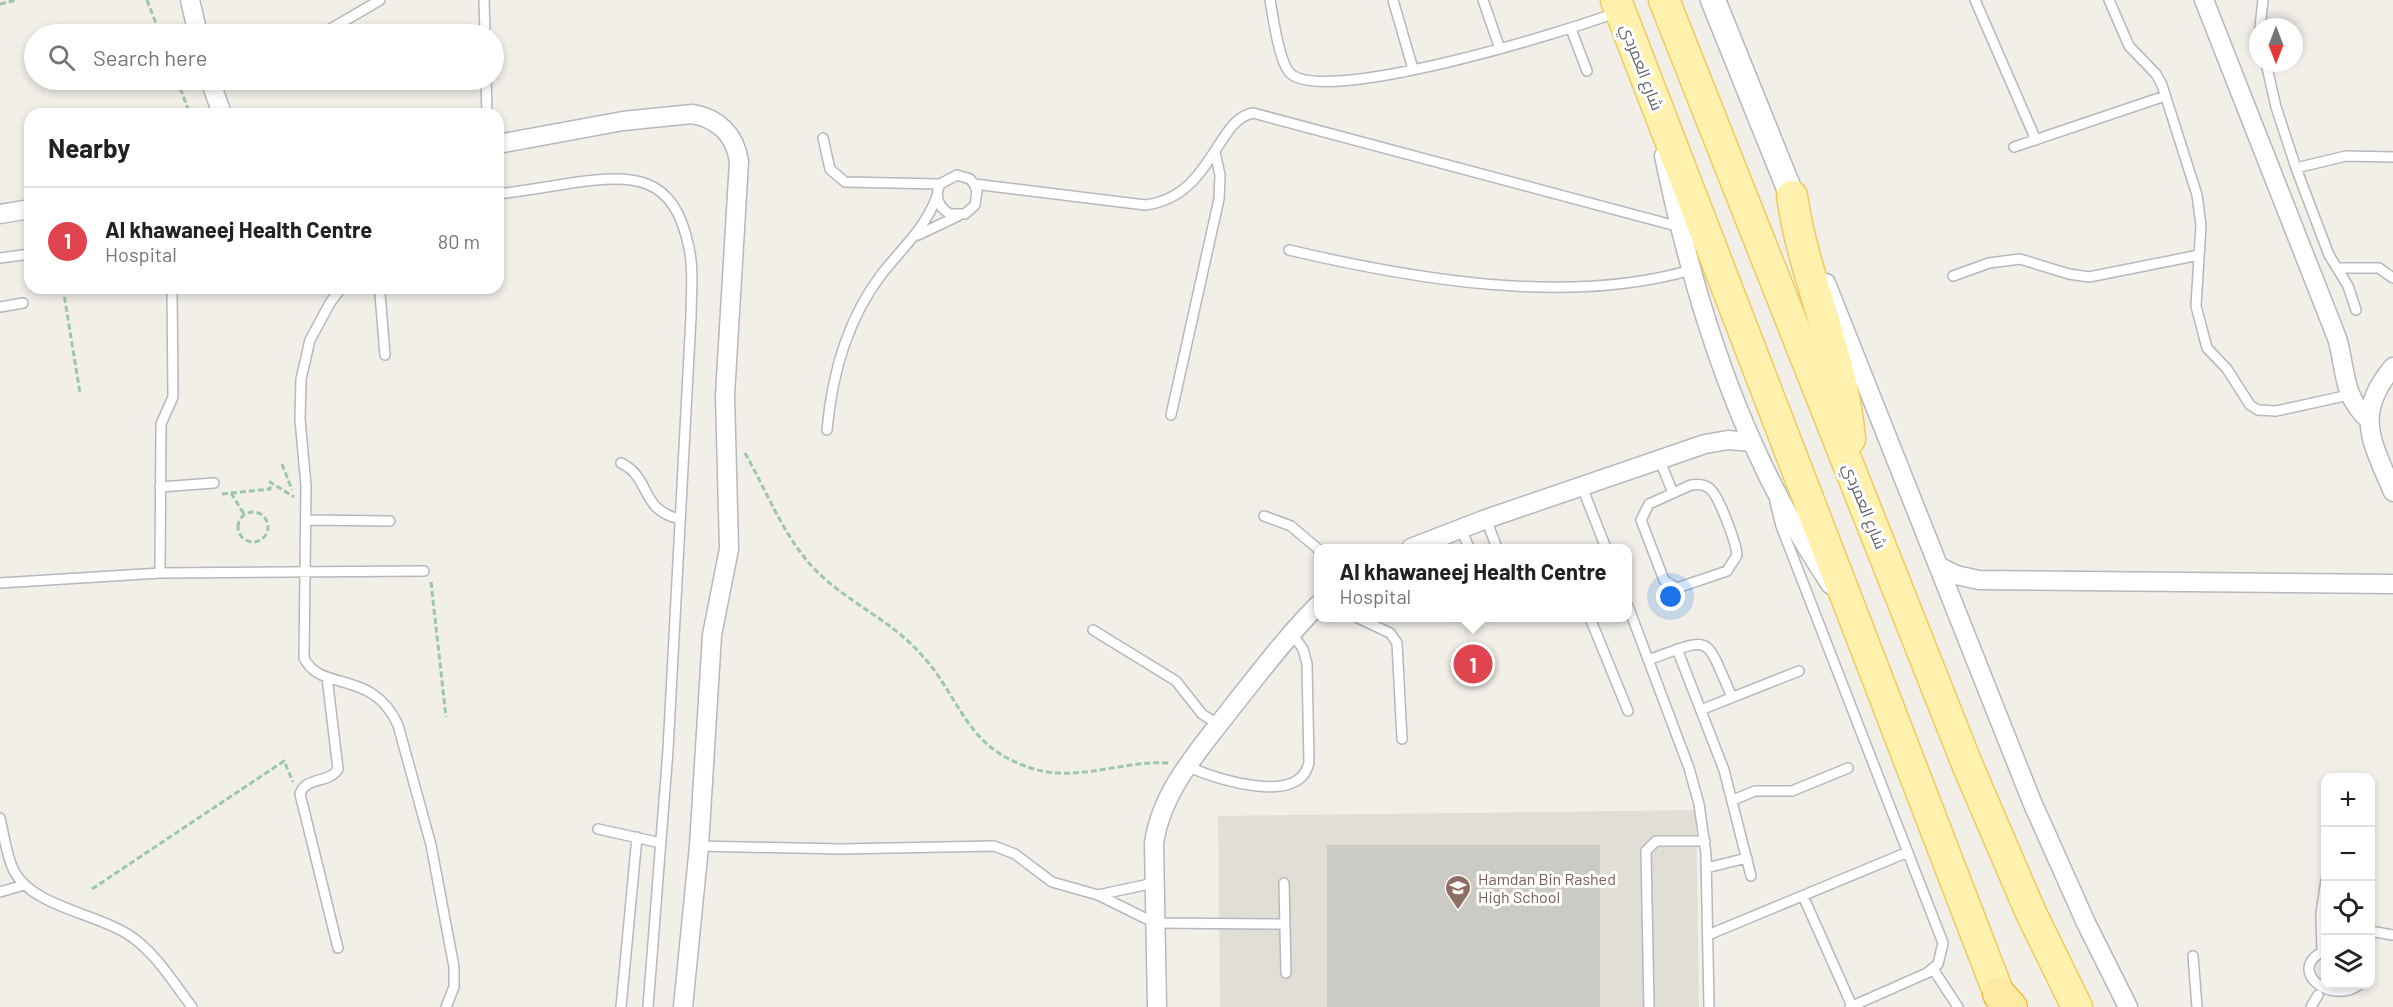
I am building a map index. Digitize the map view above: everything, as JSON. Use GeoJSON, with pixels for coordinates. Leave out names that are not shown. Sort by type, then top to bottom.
{"type":"FeatureCollection","features":[{"type":"Feature","properties":{"kind":"main road","name":"شارع العمردي"},"geometry":{"type":"LineString","coordinates":[[1664,0],[2000,842],[2077,1007]]}},
{"type":"Feature","properties":{"kind":"main road","name":"شارع العمردي"},"geometry":{"type":"LineString","coordinates":[[1618,5],[2005,1003]]}},
{"type":"Feature","properties":{"kind":"main road"},"geometry":{"type":"LineString","coordinates":[[1792,196],[1800,241],[1846,403],[1851,472]]}},
{"type":"Feature","properties":{"kind":"street"},"geometry":{"type":"LineString","coordinates":[[190,0],[196,24]]}},
{"type":"Feature","properties":{"kind":"street"},"geometry":{"type":"LineString","coordinates":[[1713,0],[1957,614],[2059,863],[2128,1007]]}},
{"type":"Feature","properties":{"kind":"street"},"geometry":{"type":"LineString","coordinates":[[2204,0],[2337,338],[2349,394],[2359,411],[2368,419],[2388,469],[2393,492]]}},
{"type":"Feature","properties":{"kind":"street"},"geometry":{"type":"LineString","coordinates":[[214,90],[220,108]]}},
{"type":"Feature","properties":{"kind":"street"},"geometry":{"type":"LineString","coordinates":[[1653,95],[1680,227],[1720,366],[1750,442],[1775,493],[1812,557],[1855,618]]}},
{"type":"Feature","properties":{"kind":"street"},"geometry":{"type":"LineString","coordinates":[[504,143],[675,115],[702,116],[720,125],[728,132],[737,151],[739,161],[724,425],[729,549],[712,636],[699,846],[683,1007]]}},
{"type":"Feature","properties":{"kind":"street"},"geometry":{"type":"LineString","coordinates":[[0,214],[24,210]]}},
{"type":"Feature","properties":{"kind":"street"},"geometry":{"type":"LineString","coordinates":[[2368,419],[2373,398],[2393,367]]}},
{"type":"Feature","properties":{"kind":"street"},"geometry":{"type":"LineString","coordinates":[[1423,544],[1486,519],[1716,441],[1750,442]]}},
{"type":"Feature","properties":{"kind":"street"},"geometry":{"type":"LineString","coordinates":[[1938,566],[1956,575],[1979,580],[2393,584]]}},
{"type":"Feature","properties":{"kind":"street"},"geometry":{"type":"LineString","coordinates":[[1957,614],[1967,591],[1979,580]]}},
{"type":"Feature","properties":{"kind":"street"},"geometry":{"type":"LineString","coordinates":[[1157,1007],[1154,883],[1156,829],[1165,803],[1186,766],[1291,632],[1314,609]]}},
{"type":"Feature","properties":{"kind":"lane"},"geometry":{"type":"LineString","coordinates":[[339,24],[380,0]]}},
{"type":"Feature","properties":{"kind":"lane"},"geometry":{"type":"LineString","coordinates":[[484,0],[485,24]]}},
{"type":"Feature","properties":{"kind":"lane"},"geometry":{"type":"LineString","coordinates":[[1270,0],[1285,65],[1298,78],[1321,81],[1360,79],[1500,49],[1571,29],[1618,5]]}},
{"type":"Feature","properties":{"kind":"lane"},"geometry":{"type":"LineString","coordinates":[[1393,0],[1413,69]]}},
{"type":"Feature","properties":{"kind":"lane"},"geometry":{"type":"LineString","coordinates":[[1484,0],[1500,49]]}},
{"type":"Feature","properties":{"kind":"lane"},"geometry":{"type":"LineString","coordinates":[[1975,0],[2036,140]]}},
{"type":"Feature","properties":{"kind":"lane"},"geometry":{"type":"LineString","coordinates":[[2109,0],[2128,46],[2156,74],[2198,195],[2201,225],[2196,306],[2204,341],[2212,355],[2234,378],[2250,405],[2258,410],[2276,411],[2349,394]]}},
{"type":"Feature","properties":{"kind":"lane"},"geometry":{"type":"LineString","coordinates":[[2261,18],[2263,0]]}},
{"type":"Feature","properties":{"kind":"lane"},"geometry":{"type":"LineString","coordinates":[[1571,29],[1587,71]]}},
{"type":"Feature","properties":{"kind":"lane"},"geometry":{"type":"LineString","coordinates":[[2268,72],[2276,107],[2296,168],[2329,255],[2348,286],[2356,310]]}},
{"type":"Feature","properties":{"kind":"lane"},"geometry":{"type":"LineString","coordinates":[[486,90],[487,108]]}},
{"type":"Feature","properties":{"kind":"lane"},"geometry":{"type":"LineString","coordinates":[[2014,147],[2165,96]]}},
{"type":"Feature","properties":{"kind":"lane"},"geometry":{"type":"LineString","coordinates":[[974,184],[1145,205],[1159,203],[1183,192],[1238,120],[1253,113],[1680,227]]}},
{"type":"Feature","properties":{"kind":"lane"},"geometry":{"type":"LineString","coordinates":[[823,138],[830,170],[845,182],[940,184]]}},
{"type":"Feature","properties":{"kind":"lane"},"geometry":{"type":"LineString","coordinates":[[1171,415],[1219,199],[1220,175],[1215,152]]}},
{"type":"Feature","properties":{"kind":"lane"},"geometry":{"type":"LineString","coordinates":[[2296,168],[2346,156],[2393,156]]}},
{"type":"Feature","properties":{"kind":"lane"},"geometry":{"type":"LineString","coordinates":[[827,430],[835,376],[852,324],[880,277],[915,236],[937,196],[940,184],[945,179],[957,175],[970,179],[977,191],[975,205],[971,210],[915,236]]}},
{"type":"Feature","properties":{"kind":"lane"},"geometry":{"type":"LineString","coordinates":[[504,193],[624,177],[635,178],[656,188],[672,204],[679,218],[692,262],[661,843],[648,1007]]}},
{"type":"Feature","properties":{"kind":"lane"},"geometry":{"type":"LineString","coordinates":[[937,196],[944,211],[958,216]]}},
{"type":"Feature","properties":{"kind":"lane"},"geometry":{"type":"LineString","coordinates":[[1289,250],[1419,276],[1497,284],[1602,286],[1658,280],[1691,270]]}},
{"type":"Feature","properties":{"kind":"lane"},"geometry":{"type":"LineString","coordinates":[[0,258],[24,255]]}},
{"type":"Feature","properties":{"kind":"lane"},"geometry":{"type":"LineString","coordinates":[[1953,276],[1989,263],[2020,259],[2069,274],[2089,277],[2199,255]]}},
{"type":"Feature","properties":{"kind":"lane"},"geometry":{"type":"LineString","coordinates":[[2337,268],[2368,266],[2379,268],[2392,275]]}},
{"type":"Feature","properties":{"kind":"lane"},"geometry":{"type":"LineString","coordinates":[[160,573],[160,424],[173,393],[172,294]]}},
{"type":"Feature","properties":{"kind":"lane"},"geometry":{"type":"LineString","coordinates":[[337,294],[310,340],[301,379],[300,419],[307,520],[304,658],[313,671],[366,688],[377,694],[393,713],[398,725],[431,845],[454,967],[454,987],[446,1007]]}},
{"type":"Feature","properties":{"kind":"lane"},"geometry":{"type":"LineString","coordinates":[[380,294],[385,355]]}},
{"type":"Feature","properties":{"kind":"lane"},"geometry":{"type":"LineString","coordinates":[[0,307],[23,303]]}},
{"type":"Feature","properties":{"kind":"lane"},"geometry":{"type":"LineString","coordinates":[[1660,461],[1673,493]]}},
{"type":"Feature","properties":{"kind":"lane"},"geometry":{"type":"LineString","coordinates":[[621,463],[638,476],[652,504],[658,510],[680,519]]}},
{"type":"Feature","properties":{"kind":"lane"},"geometry":{"type":"LineString","coordinates":[[160,487],[214,483]]}},
{"type":"Feature","properties":{"kind":"lane"},"geometry":{"type":"LineString","coordinates":[[1697,484],[1709,488],[1716,499],[1736,549],[1735,561],[1727,571],[1682,588],[1672,587],[1664,580],[1641,520],[1649,504],[1673,493],[1697,484]]}},
{"type":"Feature","properties":{"kind":"lane"},"geometry":{"type":"LineString","coordinates":[[1582,487],[1604,544]]}},
{"type":"Feature","properties":{"kind":"lane"},"geometry":{"type":"LineString","coordinates":[[1775,493],[1781,526],[1943,943],[1941,957],[1933,969],[1851,1007],[1803,896]]}},
{"type":"Feature","properties":{"kind":"lane"},"geometry":{"type":"LineString","coordinates":[[1264,516],[1291,526],[1314,546]]}},
{"type":"Feature","properties":{"kind":"lane"},"geometry":{"type":"LineString","coordinates":[[1486,519],[1495,544]]}},
{"type":"Feature","properties":{"kind":"lane"},"geometry":{"type":"LineString","coordinates":[[307,520],[390,521]]}},
{"type":"Feature","properties":{"kind":"lane"},"geometry":{"type":"LineString","coordinates":[[1461,528],[1467,544]]}},
{"type":"Feature","properties":{"kind":"lane"},"geometry":{"type":"LineString","coordinates":[[0,583],[160,573],[424,571]]}},
{"type":"Feature","properties":{"kind":"lane"},"geometry":{"type":"LineString","coordinates":[[1632,617],[1695,786],[1705,841],[1709,1007]]}},
{"type":"Feature","properties":{"kind":"lane"},"geometry":{"type":"LineString","coordinates":[[1367,622],[1390,633],[1397,643],[1402,739]]}},
{"type":"Feature","properties":{"kind":"lane"},"geometry":{"type":"LineString","coordinates":[[1592,622],[1628,711]]}},
{"type":"Feature","properties":{"kind":"lane"},"geometry":{"type":"LineString","coordinates":[[1093,630],[1176,681],[1202,714],[1219,725]]}},
{"type":"Feature","properties":{"kind":"lane"},"geometry":{"type":"LineString","coordinates":[[1186,766],[1213,778],[1255,785],[1292,785],[1304,776],[1309,762],[1307,664],[1303,649],[1291,632]]}},
{"type":"Feature","properties":{"kind":"lane"},"geometry":{"type":"LineString","coordinates":[[1648,660],[1693,643],[1707,646],[1713,653],[1732,697]]}},
{"type":"Feature","properties":{"kind":"lane"},"geometry":{"type":"LineString","coordinates":[[1677,649],[1703,709],[1733,800],[1751,876]]}},
{"type":"Feature","properties":{"kind":"lane"},"geometry":{"type":"LineString","coordinates":[[1703,709],[1799,671]]}},
{"type":"Feature","properties":{"kind":"lane"},"geometry":{"type":"LineString","coordinates":[[327,677],[338,769],[332,777],[306,784],[300,794],[338,948]]}},
{"type":"Feature","properties":{"kind":"lane"},"geometry":{"type":"LineString","coordinates":[[1733,800],[1755,791],[1792,791],[1848,768]]}},
{"type":"Feature","properties":{"kind":"lane"},"geometry":{"type":"LineString","coordinates":[[0,818],[13,869],[24,885],[41,896],[129,935],[151,954],[192,1007]]}},
{"type":"Feature","properties":{"kind":"lane"},"geometry":{"type":"LineString","coordinates":[[598,829],[661,843]]}},
{"type":"Feature","properties":{"kind":"lane"},"geometry":{"type":"LineString","coordinates":[[621,1007],[637,837]]}},
{"type":"Feature","properties":{"kind":"lane"},"geometry":{"type":"LineString","coordinates":[[1649,1007],[1646,851],[1656,841],[1705,841]]}},
{"type":"Feature","properties":{"kind":"lane"},"geometry":{"type":"LineString","coordinates":[[699,846],[840,849],[994,846],[1015,854],[1052,882],[1098,895],[1155,923],[1285,924]]}},
{"type":"Feature","properties":{"kind":"lane"},"geometry":{"type":"LineString","coordinates":[[1708,934],[1908,852]]}},
{"type":"Feature","properties":{"kind":"lane"},"geometry":{"type":"LineString","coordinates":[[1706,868],[1747,858]]}},
{"type":"Feature","properties":{"kind":"lane"},"geometry":{"type":"LineString","coordinates":[[1098,895],[1154,883]]}},
{"type":"Feature","properties":{"kind":"lane"},"geometry":{"type":"LineString","coordinates":[[1284,883],[1286,973]]}},
{"type":"Feature","properties":{"kind":"lane"},"geometry":{"type":"LineString","coordinates":[[0,892],[24,885]]}},
{"type":"Feature","properties":{"kind":"lane"},"geometry":{"type":"LineString","coordinates":[[2375,932],[2393,935]]}},
{"type":"Feature","properties":{"kind":"lane"},"geometry":{"type":"LineString","coordinates":[[2321,953],[2315,957],[2309,972],[2310,981],[2318,995],[2325,999],[2342,1000],[2349,997],[2356,989]]}},
{"type":"Feature","properties":{"kind":"lane"},"geometry":{"type":"LineString","coordinates":[[2193,956],[2197,1007]]}},
{"type":"Feature","properties":{"kind":"lane"},"geometry":{"type":"LineString","coordinates":[[1933,969],[1958,1007]]}},
{"type":"Feature","properties":{"kind":"lane"},"geometry":{"type":"LineString","coordinates":[[2311,1007],[2318,995]]}},
{"type":"Feature","properties":{"kind":"path"},"geometry":{"type":"LineString","coordinates":[[0,4],[17,0]]}},
{"type":"Feature","properties":{"kind":"path"},"geometry":{"type":"LineString","coordinates":[[147,0],[156,24]]}},
{"type":"Feature","properties":{"kind":"path"},"geometry":{"type":"LineString","coordinates":[[181,90],[188,108]]}},
{"type":"Feature","properties":{"kind":"path"},"geometry":{"type":"LineString","coordinates":[[65,294],[80,393]]}},
{"type":"Feature","properties":{"kind":"path"},"geometry":{"type":"LineString","coordinates":[[724,425],[742,447],[781,522],[810,564],[849,599],[891,627],[920,652],[966,721],[998,752],[1033,768],[1066,774],[1140,763],[1186,766]]}},
{"type":"Feature","properties":{"kind":"path"},"geometry":{"type":"LineString","coordinates":[[282,464],[295,497]]}},
{"type":"Feature","properties":{"kind":"path"},"geometry":{"type":"LineString","coordinates":[[214,483],[216,495],[270,489],[270,482],[306,504]]}},
{"type":"Feature","properties":{"kind":"path"},"geometry":{"type":"LineString","coordinates":[[231,493],[244,514]]}},
{"type":"Feature","properties":{"kind":"path"},"geometry":{"type":"LineString","coordinates":[[256,512],[266,519],[268,530],[261,540],[250,542],[240,536],[238,524],[244,514],[256,512]]}},
{"type":"Feature","properties":{"kind":"path"},"geometry":{"type":"LineString","coordinates":[[424,571],[430,571],[446,717]]}},
{"type":"Feature","properties":{"kind":"path"},"geometry":{"type":"LineString","coordinates":[[92,889],[284,761],[300,794]]}},
{"type":"Feature","properties":{"kind":"shaded area","name":"Hamdan Bin Rashed High School"},"geometry":{"type":"Polygon","coordinates":[[[1696,810],[1699,1007],[1220,1007],[1218,816],[1696,810]]]}},
{"type":"Feature","properties":{"kind":"building"},"geometry":{"type":"Polygon","coordinates":[[[1327,845],[1600,845],[1600,1007],[1327,1007],[1327,845]]]}},
{"type":"Feature","properties":{"kind":"place","name":"Al khawaneej Health Centre"},"geometry":{"type":"Point","coordinates":[1473,664]}},
{"type":"Feature","properties":{"kind":"place","name":"Hamdan Bin Rashed High School"},"geometry":{"type":"Point","coordinates":[1458,911]}}]}
